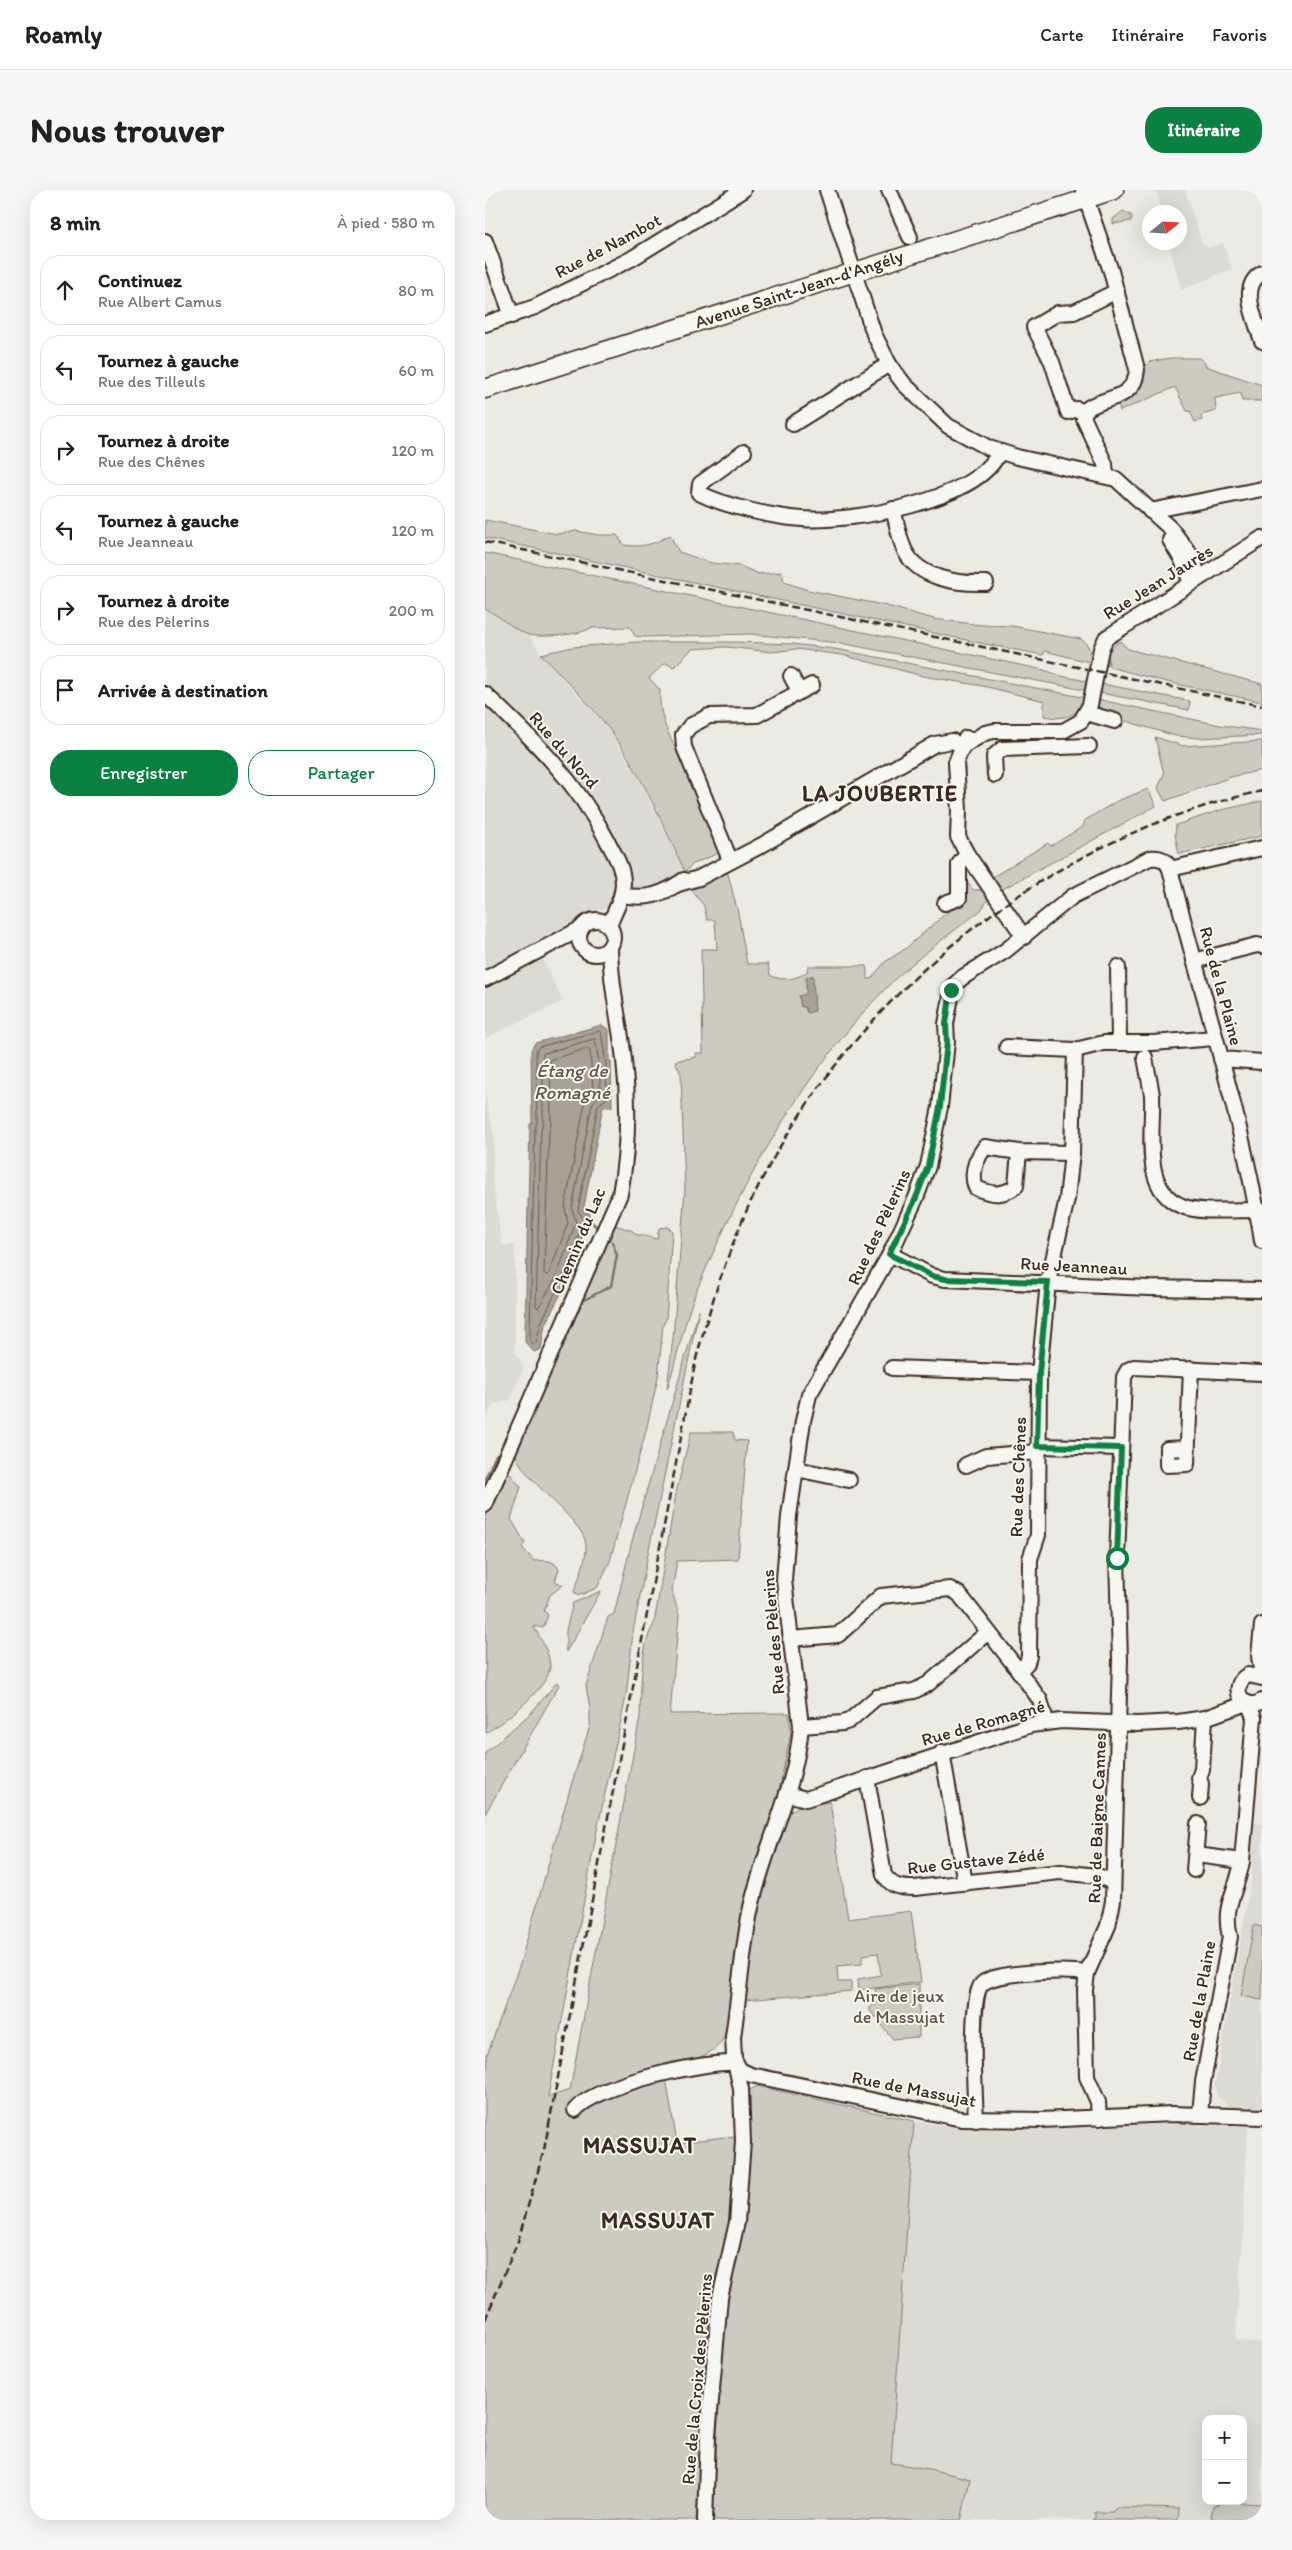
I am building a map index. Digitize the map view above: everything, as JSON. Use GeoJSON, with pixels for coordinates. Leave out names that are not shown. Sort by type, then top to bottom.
{"type":"FeatureCollection","features":[{"type":"Feature","properties":{"kind":"main road","name":"Avenue Saint-Jean-d'Angély"},"geometry":{"type":"LineString","coordinates":[[485,389],[854,272],[1085,195],[1114,190]]}},
{"type":"Feature","properties":{"kind":"street","name":"Rue de Nambot"},"geometry":{"type":"LineString","coordinates":[[485,324],[512,316],[631,259],[743,190]]}},
{"type":"Feature","properties":{"kind":"street"},"geometry":{"type":"LineString","coordinates":[[827,190],[874,334],[889,364],[903,384],[948,426],[999,452],[1106,475],[1122,483],[1171,529],[1189,552],[1196,565],[1193,581]]}},
{"type":"Feature","properties":{"kind":"street"},"geometry":{"type":"LineString","coordinates":[[889,190],[910,237]]}},
{"type":"Feature","properties":{"kind":"street"},"geometry":{"type":"LineString","coordinates":[[1084,412],[1092,406],[1115,399],[1131,387],[1137,375],[1137,366],[1117,291],[1085,195]]}},
{"type":"Feature","properties":{"kind":"street"},"geometry":{"type":"LineString","coordinates":[[485,241],[512,316]]}},
{"type":"Feature","properties":{"kind":"street"},"geometry":{"type":"LineString","coordinates":[[1262,273],[1254,278],[1249,288],[1250,300],[1262,342]]}},
{"type":"Feature","properties":{"kind":"street"},"geometry":{"type":"LineString","coordinates":[[1084,412],[1077,409],[1068,412],[1052,362],[1034,327],[1058,313],[1074,312],[1117,291]]}},
{"type":"Feature","properties":{"kind":"street"},"geometry":{"type":"LineString","coordinates":[[793,424],[889,364]]}},
{"type":"Feature","properties":{"kind":"street"},"geometry":{"type":"LineString","coordinates":[[1084,412],[1085,419],[1105,464],[1106,475]]}},
{"type":"Feature","properties":{"kind":"street"},"geometry":{"type":"LineString","coordinates":[[745,452],[699,484],[699,493],[717,502],[800,519],[850,518],[893,509],[949,492],[979,478],[994,463],[999,452]]}},
{"type":"Feature","properties":{"kind":"street"},"geometry":{"type":"LineString","coordinates":[[1150,510],[1262,489]]}},
{"type":"Feature","properties":{"kind":"street"},"geometry":{"type":"LineString","coordinates":[[893,509],[906,554],[925,571],[946,579],[967,583],[986,583]]}},
{"type":"Feature","properties":{"kind":"street"},"geometry":{"type":"LineString","coordinates":[[1150,510],[1175,548],[1193,581]]}},
{"type":"Feature","properties":{"kind":"street","name":"Rue Jean Jaurès"},"geometry":{"type":"LineString","coordinates":[[963,746],[967,735],[984,724],[1047,727],[1073,726],[1081,721],[1090,705],[1101,649],[1106,638],[1262,538]]}},
{"type":"Feature","properties":{"kind":"street"},"geometry":{"type":"LineString","coordinates":[[1189,552],[1201,561],[1219,565]]}},
{"type":"Feature","properties":{"kind":"street"},"geometry":{"type":"LineString","coordinates":[[727,862],[684,747],[683,735],[690,726],[709,716],[753,716],[806,688],[791,676]]}},
{"type":"Feature","properties":{"kind":"street","name":"Rue du Nord"},"geometry":{"type":"LineString","coordinates":[[485,694],[532,738],[565,774],[588,806],[618,862],[623,883],[620,900]]}},
{"type":"Feature","properties":{"kind":"street"},"geometry":{"type":"LineString","coordinates":[[1086,713],[1115,722]]}},
{"type":"Feature","properties":{"kind":"street"},"geometry":{"type":"LineString","coordinates":[[1046,747],[1047,727]]}},
{"type":"Feature","properties":{"kind":"street"},"geometry":{"type":"LineString","coordinates":[[603,923],[620,900],[649,897],[678,884],[699,869],[727,862],[762,845],[935,744],[952,741],[963,746],[955,766],[959,810],[958,837],[967,854],[1024,937]]}},
{"type":"Feature","properties":{"kind":"street"},"geometry":{"type":"LineString","coordinates":[[995,775],[994,756],[999,750],[1089,746]]}},
{"type":"Feature","properties":{"kind":"street","name":"Rue des Pèlerins"},"geometry":{"type":"LineString","coordinates":[[735,2063],[733,2037],[750,1912],[767,1851],[787,1794],[801,1726],[784,1572],[796,1469],[809,1395],[889,1254],[925,1174],[940,1107],[946,1057],[946,1024],[951,990],[955,982],[1024,937],[1073,896],[1150,858],[1167,864],[1262,848]]}},
{"type":"Feature","properties":{"kind":"street"},"geometry":{"type":"LineString","coordinates":[[945,903],[959,898],[959,864],[967,854]]}},
{"type":"Feature","properties":{"kind":"street","name":"Rue de la Plaine"},"geometry":{"type":"LineString","coordinates":[[1167,864],[1221,1059],[1259,1210],[1262,1242]]}},
{"type":"Feature","properties":{"kind":"street"},"geometry":{"type":"LineString","coordinates":[[588,922],[603,923],[613,938],[610,946],[601,953],[595,954],[585,950],[581,935],[588,922]]}},
{"type":"Feature","properties":{"kind":"street"},"geometry":{"type":"LineString","coordinates":[[485,979],[560,939],[581,935]]}},
{"type":"Feature","properties":{"kind":"street"},"geometry":{"type":"LineString","coordinates":[[1194,961],[1257,945],[1262,946]]}},
{"type":"Feature","properties":{"kind":"street","name":"Chemin du Lac"},"geometry":{"type":"LineString","coordinates":[[485,1505],[620,1194],[625,1154],[626,1088],[619,1023],[610,976],[610,946]]}},
{"type":"Feature","properties":{"kind":"street","name":"Chemin du Lac"},"geometry":{"type":"LineString","coordinates":[[595,954],[610,976]]}},
{"type":"Feature","properties":{"kind":"street"},"geometry":{"type":"LineString","coordinates":[[1118,967],[1119,1042]]}},
{"type":"Feature","properties":{"kind":"street"},"geometry":{"type":"LineString","coordinates":[[1007,1047],[1075,1050],[1104,1043],[1153,1043],[1215,1038]]}},
{"type":"Feature","properties":{"kind":"street","name":"Rue des Chênes"},"geometry":{"type":"LineString","coordinates":[[1019,1671],[1027,1663],[1029,1656],[1030,1559],[1038,1535],[1037,1449],[1039,1373],[1048,1282],[1067,1199],[1072,1153],[1075,1050]]}},
{"type":"Feature","properties":{"kind":"street"},"geometry":{"type":"LineString","coordinates":[[1145,1057],[1151,1095],[1154,1174],[1164,1194],[1183,1206],[1194,1209],[1259,1210]]}},
{"type":"Feature","properties":{"kind":"street"},"geometry":{"type":"LineString","coordinates":[[1221,1059],[1262,1062]]}},
{"type":"Feature","properties":{"kind":"street"},"geometry":{"type":"LineString","coordinates":[[1019,1152],[1072,1153]]}},
{"type":"Feature","properties":{"kind":"street","name":"Rue Jeanneau"},"geometry":{"type":"LineString","coordinates":[[889,1254],[932,1276],[945,1279],[1048,1282],[1149,1288],[1262,1290]]}},
{"type":"Feature","properties":{"kind":"street","name":"Rue de Baigne Cannes"},"geometry":{"type":"LineString","coordinates":[[1099,2118],[1098,2102],[1087,2077],[1085,1990],[1087,1973],[1111,1914],[1121,1660],[1117,1558],[1124,1376],[1127,1370],[1134,1367],[1191,1369]]}},
{"type":"Feature","properties":{"kind":"street"},"geometry":{"type":"LineString","coordinates":[[893,1368],[1039,1373]]}},
{"type":"Feature","properties":{"kind":"street"},"geometry":{"type":"LineString","coordinates":[[1188,1448],[1191,1369],[1262,1373]]}},
{"type":"Feature","properties":{"kind":"street"},"geometry":{"type":"LineString","coordinates":[[965,1465],[986,1456],[1037,1449],[1121,1448]]}},
{"type":"Feature","properties":{"kind":"street"},"geometry":{"type":"LineString","coordinates":[[796,1469],[849,1480]]}},
{"type":"Feature","properties":{"kind":"street"},"geometry":{"type":"LineString","coordinates":[[790,1639],[838,1634],[852,1620],[885,1594],[950,1589],[959,1594],[1019,1671],[1040,1700],[1046,1721]]}},
{"type":"Feature","properties":{"kind":"street"},"geometry":{"type":"LineString","coordinates":[[1223,1711],[1232,1702],[1241,1681],[1257,1677],[1262,1626]]}},
{"type":"Feature","properties":{"kind":"street"},"geometry":{"type":"LineString","coordinates":[[801,1726],[843,1723],[849,1721],[877,1697],[922,1688],[988,1632]]}},
{"type":"Feature","properties":{"kind":"street","name":"Rue de la Plaine"},"geometry":{"type":"LineString","coordinates":[[1200,2114],[1203,2082],[1230,1937],[1227,1910],[1239,1880],[1242,1861],[1254,1718],[1253,1703],[1240,1698],[1238,1690]]}},
{"type":"Feature","properties":{"kind":"street","name":"Rue de Romagné"},"geometry":{"type":"LineString","coordinates":[[787,1794],[806,1799],[942,1752],[1046,1721],[1162,1723],[1205,1718],[1253,1703]]}},
{"type":"Feature","properties":{"kind":"street"},"geometry":{"type":"LineString","coordinates":[[1200,1798],[1201,1784],[1199,1778],[1202,1769],[1205,1718]]}},
{"type":"Feature","properties":{"kind":"street"},"geometry":{"type":"LineString","coordinates":[[942,1752],[965,1883]]}},
{"type":"Feature","properties":{"kind":"street","name":"Rue Gustave Zédé"},"geometry":{"type":"LineString","coordinates":[[867,1778],[884,1875],[888,1881],[901,1888],[965,1883],[1067,1871],[1098,1876],[1113,1882]]}},
{"type":"Feature","properties":{"kind":"street"},"geometry":{"type":"LineString","coordinates":[[1194,1870],[1198,1824]]}},
{"type":"Feature","properties":{"kind":"street"},"geometry":{"type":"LineString","coordinates":[[1196,1855],[1242,1861]]}},
{"type":"Feature","properties":{"kind":"street"},"geometry":{"type":"LineString","coordinates":[[976,2120],[974,2000],[978,1988],[987,1980],[999,1976],[1054,1971],[1087,1973]]}},
{"type":"Feature","properties":{"kind":"street"},"geometry":{"type":"LineString","coordinates":[[575,2110],[586,2100],[621,2085],[713,2064],[735,2063]]}},
{"type":"Feature","properties":{"kind":"street","name":"Rue de Massujat"},"geometry":{"type":"LineString","coordinates":[[735,2063],[740,2070],[751,2075],[911,2110],[976,2120],[1200,2114],[1262,2117]]}},
{"type":"Feature","properties":{"kind":"street","name":"Rue de la Croix des Pèlerins"},"geometry":{"type":"LineString","coordinates":[[705,2520],[708,2435],[720,2298],[737,2222],[740,2190],[743,2131],[741,2089],[735,2063]]}},
{"type":"Feature","properties":{"kind":"shaded area"},"geometry":{"type":"Polygon","coordinates":[[[1156,190],[1185,190],[1202,243],[1209,248],[1223,243],[1232,269],[1181,290],[1171,250],[1187,250],[1187,205],[1160,205],[1156,190]]]}},
{"type":"Feature","properties":{"kind":"shaded area"},"geometry":{"type":"Polygon","coordinates":[[[485,609],[529,635],[541,654],[609,730],[637,775],[685,872],[661,886],[580,918],[570,927],[534,941],[563,1001],[485,1038],[485,609]]]}},
{"type":"Feature","properties":{"kind":"shaded area"},"geometry":{"type":"Polygon","coordinates":[[[485,1094],[494,1136],[492,1178],[502,1245],[515,1245],[515,1352],[524,1367],[510,1400],[493,1405],[485,1420],[485,1094]]]}},
{"type":"Feature","properties":{"kind":"shaded area"},"geometry":{"type":"Polygon","coordinates":[[[1255,1823],[1262,1824],[1262,2109],[1230,2107],[1217,2096],[1215,2085],[1251,1881],[1255,1823]]]}},
{"type":"Feature","properties":{"kind":"shaded area"},"geometry":{"type":"Polygon","coordinates":[[[914,2121],[964,2128],[1015,2130],[1196,2123],[1198,2125],[1248,2127],[1243,2223],[1245,2225],[1239,2277],[1236,2340],[1262,2343],[1262,2520],[874,2520],[891,2463],[914,2121]]]}},
{"type":"Feature","properties":{"kind":"green space"},"geometry":{"type":"Polygon","coordinates":[[[1123,211],[1132,216],[1131,221],[1113,224],[1113,219],[1123,211]]]}},
{"type":"Feature","properties":{"kind":"green space"},"geometry":{"type":"Polygon","coordinates":[[[1170,358],[1199,358],[1205,363],[1205,366],[1262,385],[1262,401],[1242,401],[1241,393],[1215,398],[1216,411],[1201,415],[1202,420],[1195,422],[1175,387],[1120,411],[1118,401],[1149,362],[1170,358]]]}},
{"type":"Feature","properties":{"kind":"green space"},"geometry":{"type":"Polygon","coordinates":[[[485,520],[557,534],[576,531],[599,535],[617,535],[624,545],[631,546],[659,541],[670,535],[679,552],[711,563],[740,566],[759,574],[782,572],[784,582],[808,590],[883,605],[934,619],[981,625],[1012,626],[1081,639],[1088,646],[1093,663],[1045,651],[1043,655],[990,645],[485,538],[485,520]]]}},
{"type":"Feature","properties":{"kind":"green space"},"geometry":{"type":"Polygon","coordinates":[[[485,553],[1044,670],[1061,676],[1190,701],[1189,710],[840,643],[750,634],[643,637],[635,636],[630,627],[590,628],[561,635],[529,635],[485,609],[485,553]]]}},
{"type":"Feature","properties":{"kind":"green space"},"geometry":{"type":"Polygon","coordinates":[[[1120,641],[1128,649],[1262,684],[1262,702],[1167,682],[1109,667],[1108,651],[1120,641]]]}},
{"type":"Feature","properties":{"kind":"green space"},"geometry":{"type":"Polygon","coordinates":[[[637,642],[792,644],[835,649],[1087,698],[1074,713],[1058,718],[1044,716],[1044,701],[983,686],[923,676],[842,655],[796,649],[772,652],[726,647],[692,649],[674,667],[665,663],[649,678],[660,690],[660,703],[666,727],[694,783],[721,852],[693,864],[685,872],[646,790],[619,743],[592,708],[541,654],[573,647],[637,642]]]}},
{"type":"Feature","properties":{"kind":"green space"},"geometry":{"type":"Polygon","coordinates":[[[1095,699],[1220,725],[1262,731],[1262,735],[1198,738],[1176,736],[1095,712],[1095,699]]]}},
{"type":"Feature","properties":{"kind":"green space"},"geometry":{"type":"Polygon","coordinates":[[[1155,737],[1183,746],[1262,741],[1262,770],[1231,777],[1165,801],[1158,788],[1164,774],[1155,737]]]}},
{"type":"Feature","properties":{"kind":"green space"},"geometry":{"type":"Polygon","coordinates":[[[1148,789],[1156,806],[997,892],[991,878],[1048,843],[1051,846],[1084,826],[1084,821],[1117,801],[1148,789]]]}},
{"type":"Feature","properties":{"kind":"green space"},"geometry":{"type":"Polygon","coordinates":[[[1262,801],[1262,836],[1179,854],[1175,835],[1176,825],[1221,810],[1262,801]]]}},
{"type":"Feature","properties":{"kind":"green space"},"geometry":{"type":"Polygon","coordinates":[[[727,870],[738,913],[747,964],[768,964],[770,975],[784,979],[794,978],[807,972],[808,966],[866,966],[868,979],[871,979],[885,962],[905,949],[961,900],[964,882],[966,881],[973,890],[984,890],[990,897],[981,910],[921,957],[887,987],[857,1020],[802,1091],[756,1167],[716,1247],[693,1300],[667,1389],[685,1190],[681,1074],[675,1061],[696,1057],[696,1053],[703,1053],[701,949],[717,949],[715,920],[707,920],[704,906],[690,888],[727,870]]]}},
{"type":"Feature","properties":{"kind":"green space"},"geometry":{"type":"Polygon","coordinates":[[[615,1225],[633,1231],[635,1234],[657,1239],[659,1228],[668,1227],[672,1231],[666,1320],[663,1325],[658,1377],[646,1431],[610,1561],[597,1588],[578,1596],[574,1592],[586,1550],[582,1534],[562,1509],[525,1471],[515,1449],[615,1225]]]}},
{"type":"Feature","properties":{"kind":"green space"},"geometry":{"type":"Polygon","coordinates":[[[699,1310],[633,1632],[626,1697],[596,1835],[548,2097],[570,2090],[640,1717],[641,1682],[646,1644],[654,1624],[676,1493],[691,1432],[733,1432],[735,1440],[747,1441],[738,1559],[677,1561],[672,1591],[679,1615],[670,1714],[789,1713],[791,1732],[775,1811],[787,1814],[799,1806],[830,1802],[848,1919],[911,1911],[921,1982],[859,1990],[858,1979],[881,1975],[878,1953],[862,1955],[862,1964],[837,1966],[838,1982],[851,1982],[851,1991],[733,2001],[729,2023],[721,2043],[699,2058],[664,2067],[677,2143],[724,2137],[738,2138],[731,2220],[713,2287],[696,2520],[485,2520],[485,2074],[488,2068],[487,2055],[520,1964],[590,1726],[590,1708],[586,1686],[608,1617],[614,1614],[632,1541],[699,1310]]]}},
{"type":"Feature","properties":{"kind":"green space"},"geometry":{"type":"Polygon","coordinates":[[[506,1469],[521,1487],[511,1519],[525,1543],[522,1547],[534,1561],[542,1560],[554,1563],[559,1569],[555,1581],[563,1585],[550,1595],[544,1611],[548,1615],[543,1628],[533,1626],[548,1655],[550,1665],[548,1674],[543,1683],[525,1703],[486,1733],[485,1519],[506,1469]]]}},
{"type":"Feature","properties":{"kind":"green space"},"geometry":{"type":"Polygon","coordinates":[[[601,1591],[566,1652],[566,1630],[573,1603],[601,1591]]]}},
{"type":"Feature","properties":{"kind":"green space"},"geometry":{"type":"Polygon","coordinates":[[[557,1682],[559,1685],[485,1814],[485,1753],[531,1713],[557,1682]]]}},
{"type":"Feature","properties":{"kind":"green space"},"geometry":{"type":"Polygon","coordinates":[[[1254,1925],[1262,1927],[1262,2000],[1241,1996],[1254,1925]]]}},
{"type":"Feature","properties":{"kind":"green space","name":"Aire de jeux de Massujat"},"geometry":{"type":"Polygon","coordinates":[[[919,1984],[919,2037],[893,2039],[882,2026],[883,2018],[875,2017],[869,2009],[874,2004],[871,1999],[876,1994],[875,1989],[919,1984]]]}},
{"type":"Feature","properties":{"kind":"green space"},"geometry":{"type":"Polygon","coordinates":[[[757,2086],[914,2121],[891,2463],[929,2469],[970,2479],[961,2520],[712,2520],[725,2301],[747,2099],[750,2090],[757,2086]]]}},
{"type":"Feature","properties":{"kind":"green space"},"geometry":{"type":"Polygon","coordinates":[[[1262,2504],[1262,2520],[1216,2520],[1211,2517],[1214,2506],[1262,2504]]]}},
{"type":"Feature","properties":{"kind":"green space"},"geometry":{"type":"Polygon","coordinates":[[[1116,2507],[1179,2509],[1178,2520],[1092,2520],[1095,2518],[1095,2512],[1113,2512],[1116,2507]]]}},
{"type":"Feature","properties":{"kind":"water"},"geometry":{"type":"Polygon","coordinates":[[[813,975],[815,1011],[807,1013],[805,1007],[801,1007],[799,996],[806,994],[806,978],[813,975]]]}},
{"type":"Feature","properties":{"kind":"water","name":"Étang de Romagné"},"geometry":{"type":"Polygon","coordinates":[[[602,1025],[609,1030],[612,1107],[603,1106],[583,1212],[590,1213],[566,1284],[545,1324],[541,1349],[534,1352],[525,1342],[530,1124],[532,1123],[531,1050],[535,1043],[602,1025]]]}},
{"type":"Feature","properties":{"kind":"waterway"},"geometry":{"type":"LineString","coordinates":[[589,1220],[598,1228]]}},
{"type":"Feature","properties":{"kind":"waterway"},"geometry":{"type":"LineString","coordinates":[[584,1300],[611,1286],[617,1255],[612,1242]]}},
{"type":"Feature","properties":{"kind":"waterway"},"geometry":{"type":"LineString","coordinates":[[485,1479],[496,1455],[500,1452]]}},
{"type":"Feature","properties":{"kind":"railway"},"geometry":{"type":"LineString","coordinates":[[485,542],[1262,706]]}},
{"type":"Feature","properties":{"kind":"railway"},"geometry":{"type":"LineString","coordinates":[[485,2320],[518,2241],[544,2150],[696,1359],[720,1280],[750,1203],[791,1129],[840,1060],[896,996],[959,939],[1028,889],[1102,847],[1181,814],[1262,791]]}},
{"type":"Feature","properties":{"kind":"district","name":"LA JOUBERTIE"},"geometry":{"type":"Point","coordinates":[880,793]}},
{"type":"Feature","properties":{"kind":"district","name":"MASSUJAT"},"geometry":{"type":"Point","coordinates":[640,2145]}},
{"type":"Feature","properties":{"kind":"district","name":"MASSUJAT"},"geometry":{"type":"Point","coordinates":[658,2220]}},
{"type":"Feature","properties":{"kind":"route"},"geometry":{"type":"LineString","coordinates":[[951,990],[946,1024],[946,1057],[940,1107],[928,1166],[916,1198],[889,1254],[932,1276],[945,1279],[1048,1282],[1039,1373],[1037,1446],[1121,1448],[1117,1558]]}}]}
